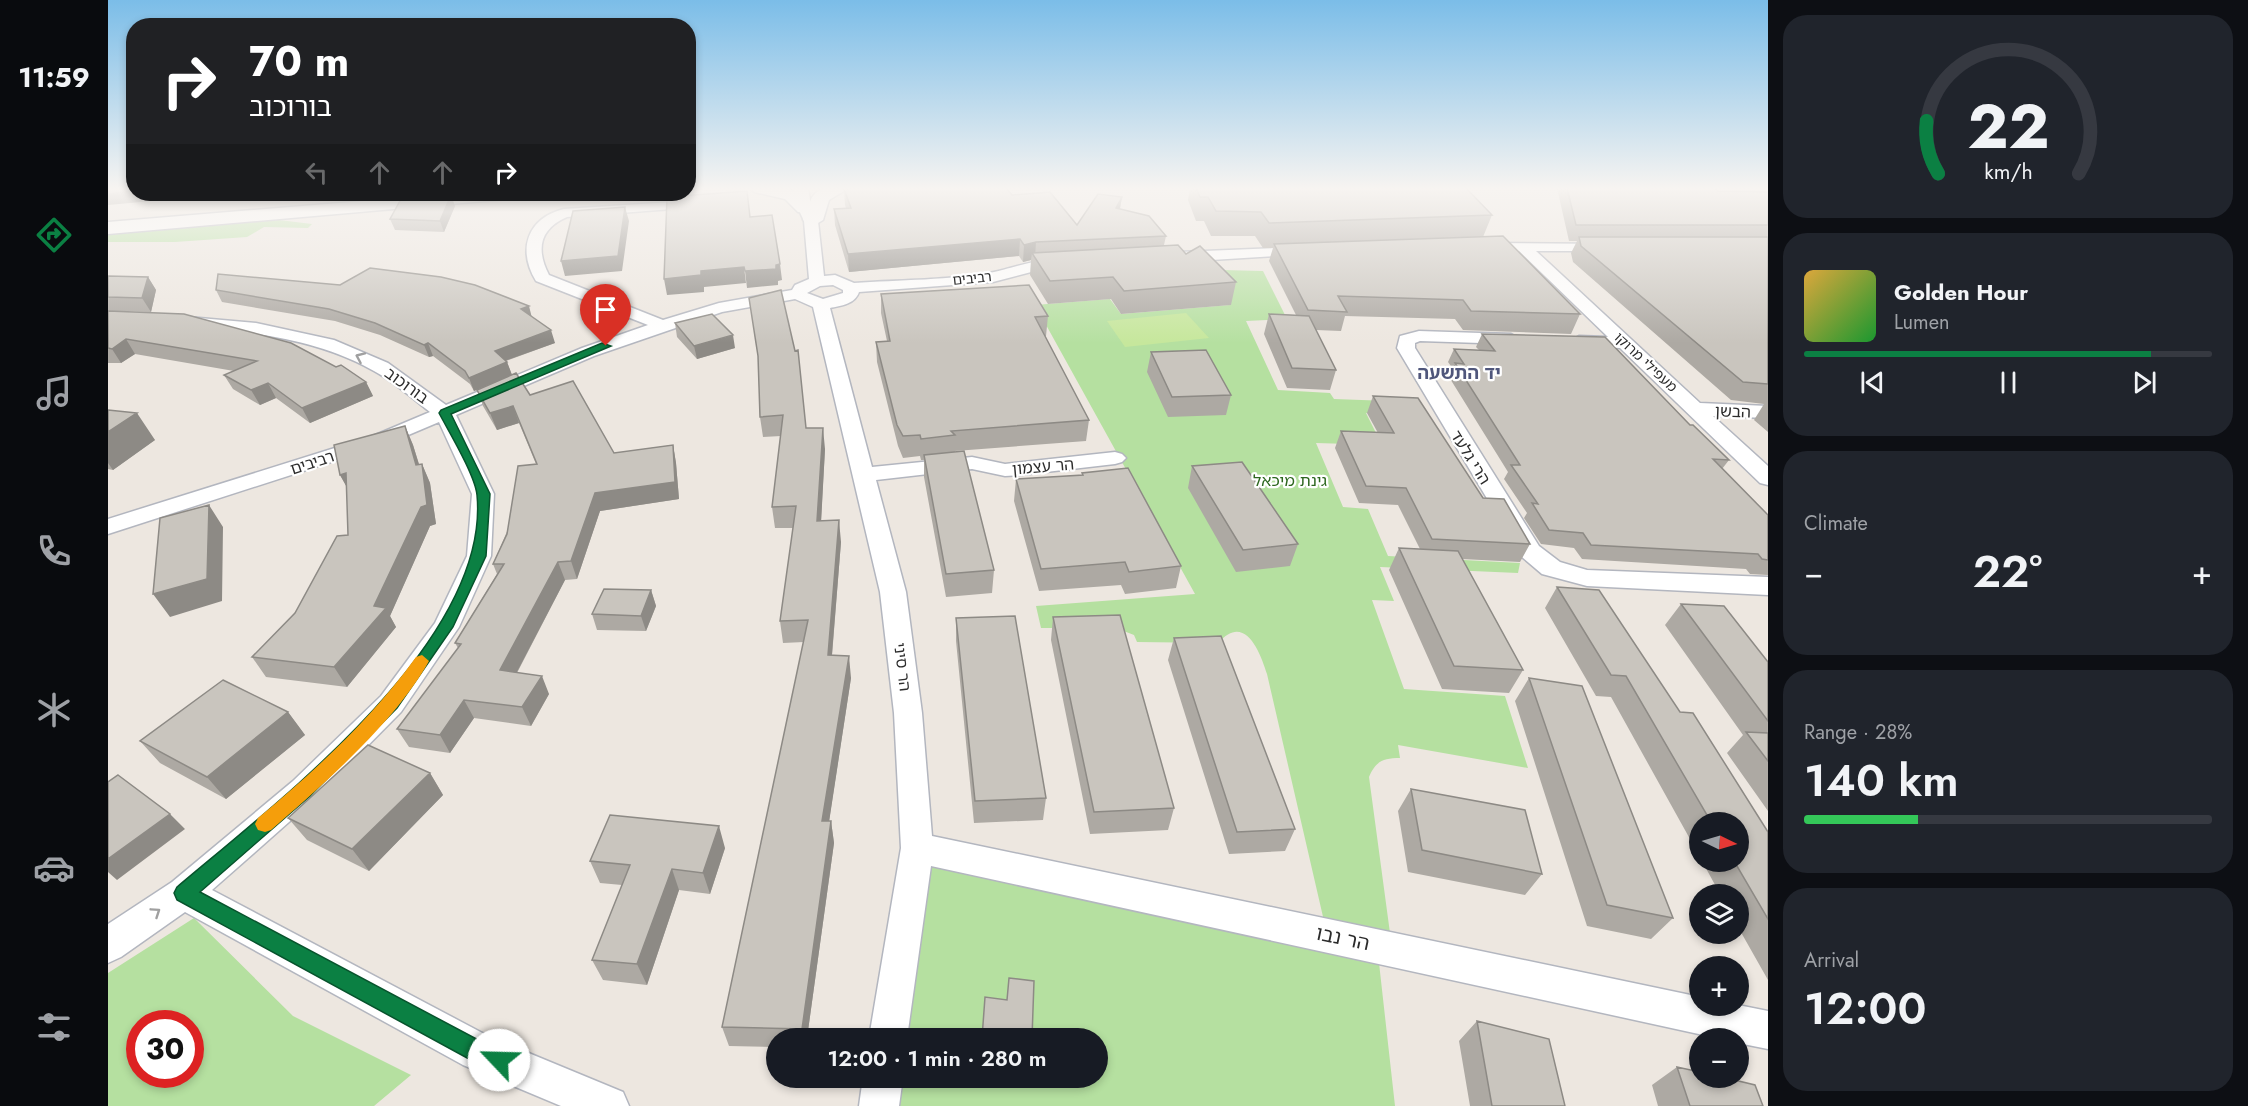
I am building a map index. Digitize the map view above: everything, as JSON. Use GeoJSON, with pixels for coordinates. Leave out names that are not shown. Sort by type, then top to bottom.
{"type":"FeatureCollection","features":[{"type":"Feature","properties":{"kind":"street"},"geometry":{"type":"LineString","coordinates":[[537,240],[533,256],[542,278],[655,322],[660,327]]}},
{"type":"Feature","properties":{"kind":"street","name":"הר סיני"},"geometry":{"type":"LineString","coordinates":[[811,240],[812,293],[893,592],[908,713],[917,848],[890,1028]]}},
{"type":"Feature","properties":{"kind":"street"},"geometry":{"type":"LineString","coordinates":[[1466,247],[1617,247]]}},
{"type":"Feature","properties":{"kind":"street","name":"מעפילי מרוקו"},"geometry":{"type":"LineString","coordinates":[[1523,247],[1768,478]]}},
{"type":"Feature","properties":{"kind":"street"},"geometry":{"type":"LineString","coordinates":[[1163,258],[1322,250]]}},
{"type":"Feature","properties":{"kind":"street","name":"רביבים"},"geometry":{"type":"LineString","coordinates":[[852,288],[993,277],[1035,266],[1084,262]]}},
{"type":"Feature","properties":{"kind":"street"},"geometry":{"type":"LineString","coordinates":[[842,282],[852,288],[850,296],[845,299],[812,293],[842,282]]}},
{"type":"Feature","properties":{"kind":"street","name":"רביבים"},"geometry":{"type":"LineString","coordinates":[[108,545],[119,524],[358,447],[588,352],[719,308],[812,293]]}},
{"type":"Feature","properties":{"kind":"street","name":"בורוכוב"},"geometry":{"type":"LineString","coordinates":[[108,945],[184,893],[304,790],[391,704],[446,627],[479,556],[483,494],[445,413],[381,367],[328,344],[297,335],[256,328],[164,319]]}},
{"type":"Feature","properties":{"kind":"street","name":"הרי גלעד"},"geometry":{"type":"LineString","coordinates":[[1534,340],[1419,336],[1406,340],[1406,348],[1439,405],[1530,550],[1551,568],[1587,578],[1768,586]]}},
{"type":"Feature","properties":{"kind":"street"},"geometry":{"type":"LineString","coordinates":[[1557,340],[1626,343]]}},
{"type":"Feature","properties":{"kind":"street","name":"הבשן"},"geometry":{"type":"LineString","coordinates":[[1697,409],[1768,412]]}},
{"type":"Feature","properties":{"kind":"street","name":"הר עצמון"},"geometry":{"type":"LineString","coordinates":[[863,475],[972,463],[1005,470],[1115,458]]}},
{"type":"Feature","properties":{"kind":"street","name":"הר נבו"},"geometry":{"type":"LineString","coordinates":[[917,848],[1768,1029]]}},
{"type":"Feature","properties":{"kind":"street"},"geometry":{"type":"LineString","coordinates":[[184,893],[477,1051],[609,1106]]}},
{"type":"Feature","properties":{"kind":"street"},"geometry":{"type":"LineString","coordinates":[[879,1106],[881,1088]]}},
{"type":"Feature","properties":{"kind":"green space"},"geometry":{"type":"Polygon","coordinates":[[[108,240],[209,240],[175,242],[108,242],[108,240]]]}},
{"type":"Feature","properties":{"kind":"green space","name":"גינת מיכאל"},"geometry":{"type":"Polygon","coordinates":[[[1221,270],[1263,271],[1287,319],[1246,321],[1278,390],[1330,393],[1334,399],[1389,401],[1395,413],[1366,413],[1382,445],[1316,443],[1343,507],[1368,509],[1388,556],[1520,563],[1518,573],[1380,567],[1394,601],[1372,600],[1404,689],[1505,696],[1528,768],[1398,745],[1400,758],[1381,762],[1374,767],[1369,777],[1392,948],[1377,945],[1395,1106],[880,1106],[882,1088],[1108,1088],[1108,1028],[890,1028],[917,848],[1327,934],[1267,674],[1256,646],[1250,639],[1244,633],[1236,632],[1218,643],[1137,642],[1134,635],[1116,628],[1041,628],[1036,606],[1195,594],[1035,305],[1110,299],[1121,314],[1230,305],[1221,270]]]}},
{"type":"Feature","properties":{"kind":"green space"},"geometry":{"type":"Polygon","coordinates":[[[1186,313],[1209,338],[1125,347],[1107,321],[1186,313]]]}},
{"type":"Feature","properties":{"kind":"green space"},"geometry":{"type":"Polygon","coordinates":[[[194,918],[293,1016],[411,1075],[374,1106],[108,1106],[108,973],[194,918]]]}},
{"type":"Feature","properties":{"kind":"building"},"geometry":{"type":"Polygon","coordinates":[[[566,240],[620,240],[618,256],[561,261],[566,240]]]}},
{"type":"Feature","properties":{"kind":"building"},"geometry":{"type":"Polygon","coordinates":[[[665,240],[776,240],[780,264],[776,265],[776,269],[745,271],[744,267],[701,271],[701,275],[664,279],[665,240]]]}},
{"type":"Feature","properties":{"kind":"building"},"geometry":{"type":"Polygon","coordinates":[[[844,240],[1013,240],[848,254],[844,240]]]}},
{"type":"Feature","properties":{"kind":"building"},"geometry":{"type":"Polygon","coordinates":[[[1020,240],[1088,240],[1036,242],[1024,245],[1020,240]]]}},
{"type":"Feature","properties":{"kind":"building"},"geometry":{"type":"Polygon","coordinates":[[[1400,240],[1507,240],[1580,314],[1471,311],[1463,300],[1338,296],[1347,312],[1308,310],[1274,244],[1400,240]]]}},
{"type":"Feature","properties":{"kind":"building"},"geometry":{"type":"Polygon","coordinates":[[[1580,240],[1768,240],[1768,384],[1743,382],[1581,246],[1580,240]]]}},
{"type":"Feature","properties":{"kind":"building"},"geometry":{"type":"Polygon","coordinates":[[[1178,245],[1186,254],[1200,246],[1236,282],[1124,291],[1113,277],[1050,281],[1032,253],[1178,245]]]}},
{"type":"Feature","properties":{"kind":"building"},"geometry":{"type":"Polygon","coordinates":[[[370,268],[441,277],[475,285],[529,306],[521,309],[551,330],[495,351],[507,362],[469,378],[465,371],[428,343],[424,345],[375,323],[329,309],[216,290],[218,274],[340,285],[370,268]]]}},
{"type":"Feature","properties":{"kind":"building"},"geometry":{"type":"Polygon","coordinates":[[[108,276],[148,277],[142,298],[108,297],[108,276]]]}},
{"type":"Feature","properties":{"kind":"building"},"geometry":{"type":"Polygon","coordinates":[[[1029,285],[1048,316],[1035,317],[1089,420],[951,431],[955,435],[921,439],[920,435],[903,436],[897,425],[876,342],[890,341],[881,294],[1029,285]]]}},
{"type":"Feature","properties":{"kind":"building"},"geometry":{"type":"Polygon","coordinates":[[[781,290],[795,351],[798,350],[806,428],[823,428],[817,521],[839,520],[828,655],[849,656],[822,821],[831,821],[802,1028],[722,1027],[808,620],[780,621],[796,506],[772,507],[783,415],[760,417],[758,356],[749,298],[781,290]]]}},
{"type":"Feature","properties":{"kind":"building"},"geometry":{"type":"Polygon","coordinates":[[[108,311],[184,314],[291,343],[336,367],[341,365],[366,382],[302,408],[268,383],[251,390],[224,375],[257,361],[126,339],[112,349],[108,348],[108,311]]]}},
{"type":"Feature","properties":{"kind":"building"},"geometry":{"type":"Polygon","coordinates":[[[712,314],[733,335],[694,346],[675,323],[712,314]]]}},
{"type":"Feature","properties":{"kind":"building"},"geometry":{"type":"Polygon","coordinates":[[[1269,314],[1309,316],[1336,370],[1292,368],[1269,314]]]}},
{"type":"Feature","properties":{"kind":"building"},"geometry":{"type":"Polygon","coordinates":[[[1482,334],[1605,337],[1690,425],[1693,425],[1729,460],[1713,459],[1768,515],[1768,560],[1762,559],[1758,554],[1591,545],[1583,533],[1549,530],[1532,503],[1538,504],[1511,465],[1520,465],[1455,363],[1464,364],[1454,349],[1495,351],[1482,334]]]}},
{"type":"Feature","properties":{"kind":"building"},"geometry":{"type":"Polygon","coordinates":[[[1206,350],[1231,395],[1172,397],[1151,352],[1206,350]]]}},
{"type":"Feature","properties":{"kind":"building"},"geometry":{"type":"Polygon","coordinates":[[[516,373],[530,395],[573,381],[614,453],[673,445],[675,482],[595,493],[571,561],[558,562],[500,670],[542,676],[522,707],[464,700],[440,735],[397,729],[461,644],[455,643],[504,564],[493,564],[507,534],[518,466],[537,464],[513,406],[490,413],[477,390],[516,373]]]}},
{"type":"Feature","properties":{"kind":"building"},"geometry":{"type":"Polygon","coordinates":[[[1373,396],[1418,398],[1483,498],[1504,499],[1530,544],[1432,539],[1406,488],[1366,486],[1341,431],[1394,433],[1373,396]]]}},
{"type":"Feature","properties":{"kind":"building"},"geometry":{"type":"Polygon","coordinates":[[[108,410],[137,413],[108,432],[108,410]]]}},
{"type":"Feature","properties":{"kind":"building"},"geometry":{"type":"Polygon","coordinates":[[[405,426],[416,465],[422,464],[427,505],[421,507],[374,606],[386,608],[334,667],[252,657],[295,613],[337,536],[348,535],[346,473],[340,475],[334,445],[405,426]]]}},
{"type":"Feature","properties":{"kind":"building"},"geometry":{"type":"Polygon","coordinates":[[[964,451],[994,570],[946,574],[924,455],[964,451]]]}},
{"type":"Feature","properties":{"kind":"building"},"geometry":{"type":"Polygon","coordinates":[[[1242,462],[1298,544],[1243,550],[1192,466],[1242,462]]]}},
{"type":"Feature","properties":{"kind":"building"},"geometry":{"type":"Polygon","coordinates":[[[1128,468],[1181,566],[1129,572],[1125,562],[1041,569],[1016,479],[1083,475],[1082,473],[1128,468]]]}},
{"type":"Feature","properties":{"kind":"building"},"geometry":{"type":"Polygon","coordinates":[[[209,505],[207,579],[153,594],[160,518],[209,505]]]}},
{"type":"Feature","properties":{"kind":"building"},"geometry":{"type":"Polygon","coordinates":[[[1399,548],[1458,551],[1523,670],[1454,666],[1399,548]]]}},
{"type":"Feature","properties":{"kind":"building"},"geometry":{"type":"Polygon","coordinates":[[[1557,587],[1599,590],[1680,712],[1693,713],[1768,832],[1768,919],[1740,872],[1749,872],[1749,812],[1705,812],[1626,676],[1611,675],[1557,587]]]}},
{"type":"Feature","properties":{"kind":"building"},"geometry":{"type":"Polygon","coordinates":[[[604,589],[651,590],[641,616],[592,614],[604,589]]]}},
{"type":"Feature","properties":{"kind":"building"},"geometry":{"type":"Polygon","coordinates":[[[1681,604],[1724,606],[1768,662],[1768,721],[1681,604]]]}},
{"type":"Feature","properties":{"kind":"building"},"geometry":{"type":"Polygon","coordinates":[[[1120,615],[1174,808],[1094,812],[1053,617],[1120,615]]]}},
{"type":"Feature","properties":{"kind":"building"},"geometry":{"type":"Polygon","coordinates":[[[1015,616],[1046,798],[975,801],[956,618],[1015,616]]]}},
{"type":"Feature","properties":{"kind":"building"},"geometry":{"type":"Polygon","coordinates":[[[1221,636],[1295,829],[1237,832],[1174,638],[1221,636]]]}},
{"type":"Feature","properties":{"kind":"building"},"geometry":{"type":"Polygon","coordinates":[[[1529,678],[1582,686],[1673,918],[1607,905],[1529,678]]]}},
{"type":"Feature","properties":{"kind":"building"},"geometry":{"type":"Polygon","coordinates":[[[223,680],[288,712],[207,777],[140,741],[223,680]]]}},
{"type":"Feature","properties":{"kind":"building"},"geometry":{"type":"Polygon","coordinates":[[[1746,732],[1768,733],[1768,761],[1746,732]]]}},
{"type":"Feature","properties":{"kind":"building"},"geometry":{"type":"Polygon","coordinates":[[[368,745],[430,773],[352,849],[288,818],[368,745]]]}},
{"type":"Feature","properties":{"kind":"building"},"geometry":{"type":"Polygon","coordinates":[[[118,775],[170,814],[108,859],[108,782],[118,775]]]}},
{"type":"Feature","properties":{"kind":"building"},"geometry":{"type":"Polygon","coordinates":[[[1411,789],[1525,810],[1542,874],[1422,850],[1411,789]]]}},
{"type":"Feature","properties":{"kind":"building"},"geometry":{"type":"Polygon","coordinates":[[[610,815],[719,826],[703,873],[672,869],[637,964],[592,960],[630,865],[590,861],[610,815]]]}},
{"type":"Feature","properties":{"kind":"building"},"geometry":{"type":"Polygon","coordinates":[[[1009,978],[1034,981],[1032,1028],[983,1028],[985,997],[1007,1000],[1009,978]]]}},
{"type":"Feature","properties":{"kind":"building"},"geometry":{"type":"Polygon","coordinates":[[[1477,1021],[1549,1039],[1565,1106],[1492,1106],[1477,1021]]]}},
{"type":"Feature","properties":{"kind":"building"},"geometry":{"type":"Polygon","coordinates":[[[1677,1067],[1689,1070],[1689,1088],[1749,1088],[1749,1084],[1755,1085],[1763,1106],[1690,1106],[1677,1067]]]}},
{"type":"Feature","properties":{"kind":"slow traffic"},"geometry":{"type":"LineString","coordinates":[[265,824],[304,790],[391,704],[422,661]]}},
{"type":"Feature","properties":{"kind":"district","name":"יד התשעה"},"geometry":{"type":"Point","coordinates":[1459,373]}},
{"type":"Feature","properties":{"kind":"route"},"geometry":{"type":"LineString","coordinates":[[499,1060],[477,1051],[184,893],[304,790],[391,704],[446,627],[479,556],[483,494],[445,413],[606,346]]}}]}
